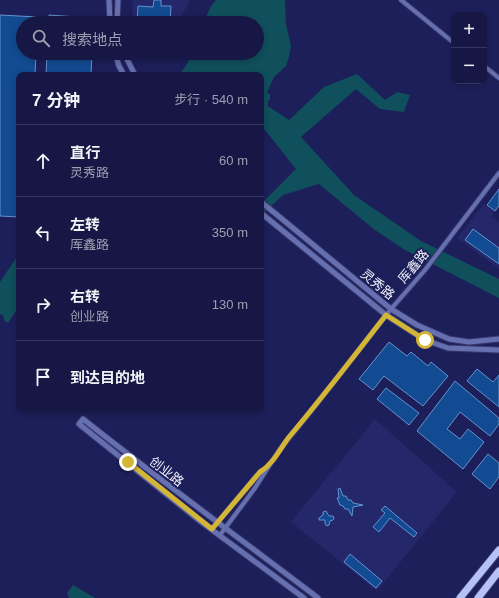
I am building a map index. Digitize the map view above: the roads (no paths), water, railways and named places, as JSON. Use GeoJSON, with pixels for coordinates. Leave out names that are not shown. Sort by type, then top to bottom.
{"type":"FeatureCollection","features":[{"type":"Feature","properties":{"kind":"main road"},"geometry":{"type":"LineString","coordinates":[[460,598],[499,550]]}},
{"type":"Feature","properties":{"kind":"main road"},"geometry":{"type":"LineString","coordinates":[[478,598],[499,571]]}},
{"type":"Feature","properties":{"kind":"street"},"geometry":{"type":"LineString","coordinates":[[109,0],[110,16]]}},
{"type":"Feature","properties":{"kind":"street"},"geometry":{"type":"LineString","coordinates":[[117,16],[118,0]]}},
{"type":"Feature","properties":{"kind":"street"},"geometry":{"type":"LineString","coordinates":[[401,0],[451,40]]}},
{"type":"Feature","properties":{"kind":"street"},"geometry":{"type":"LineString","coordinates":[[117,60],[122,72]]}},
{"type":"Feature","properties":{"kind":"street"},"geometry":{"type":"LineString","coordinates":[[127,60],[133,72]]}},
{"type":"Feature","properties":{"kind":"street"},"geometry":{"type":"LineString","coordinates":[[487,68],[499,78]]}},
{"type":"Feature","properties":{"kind":"street","name":"厍鑫路"},"geometry":{"type":"LineString","coordinates":[[220,535],[255,488],[280,449],[386,315],[425,270],[499,173]]}},
{"type":"Feature","properties":{"kind":"street","name":"灵秀路"},"geometry":{"type":"LineString","coordinates":[[264,204],[391,309],[417,324],[450,339],[469,342],[499,340]]}},
{"type":"Feature","properties":{"kind":"street","name":"灵秀路"},"geometry":{"type":"LineString","coordinates":[[264,215],[386,315],[425,340],[448,348],[499,350]]}},
{"type":"Feature","properties":{"kind":"street","name":"创业路"},"geometry":{"type":"LineString","coordinates":[[304,598],[212,529],[78,424],[83,418],[160,479],[318,598]]}},
{"type":"Feature","properties":{"kind":"street","name":"厍鑫路"},"geometry":{"type":"LineString","coordinates":[[212,529],[260,472],[268,466]]}}]}
